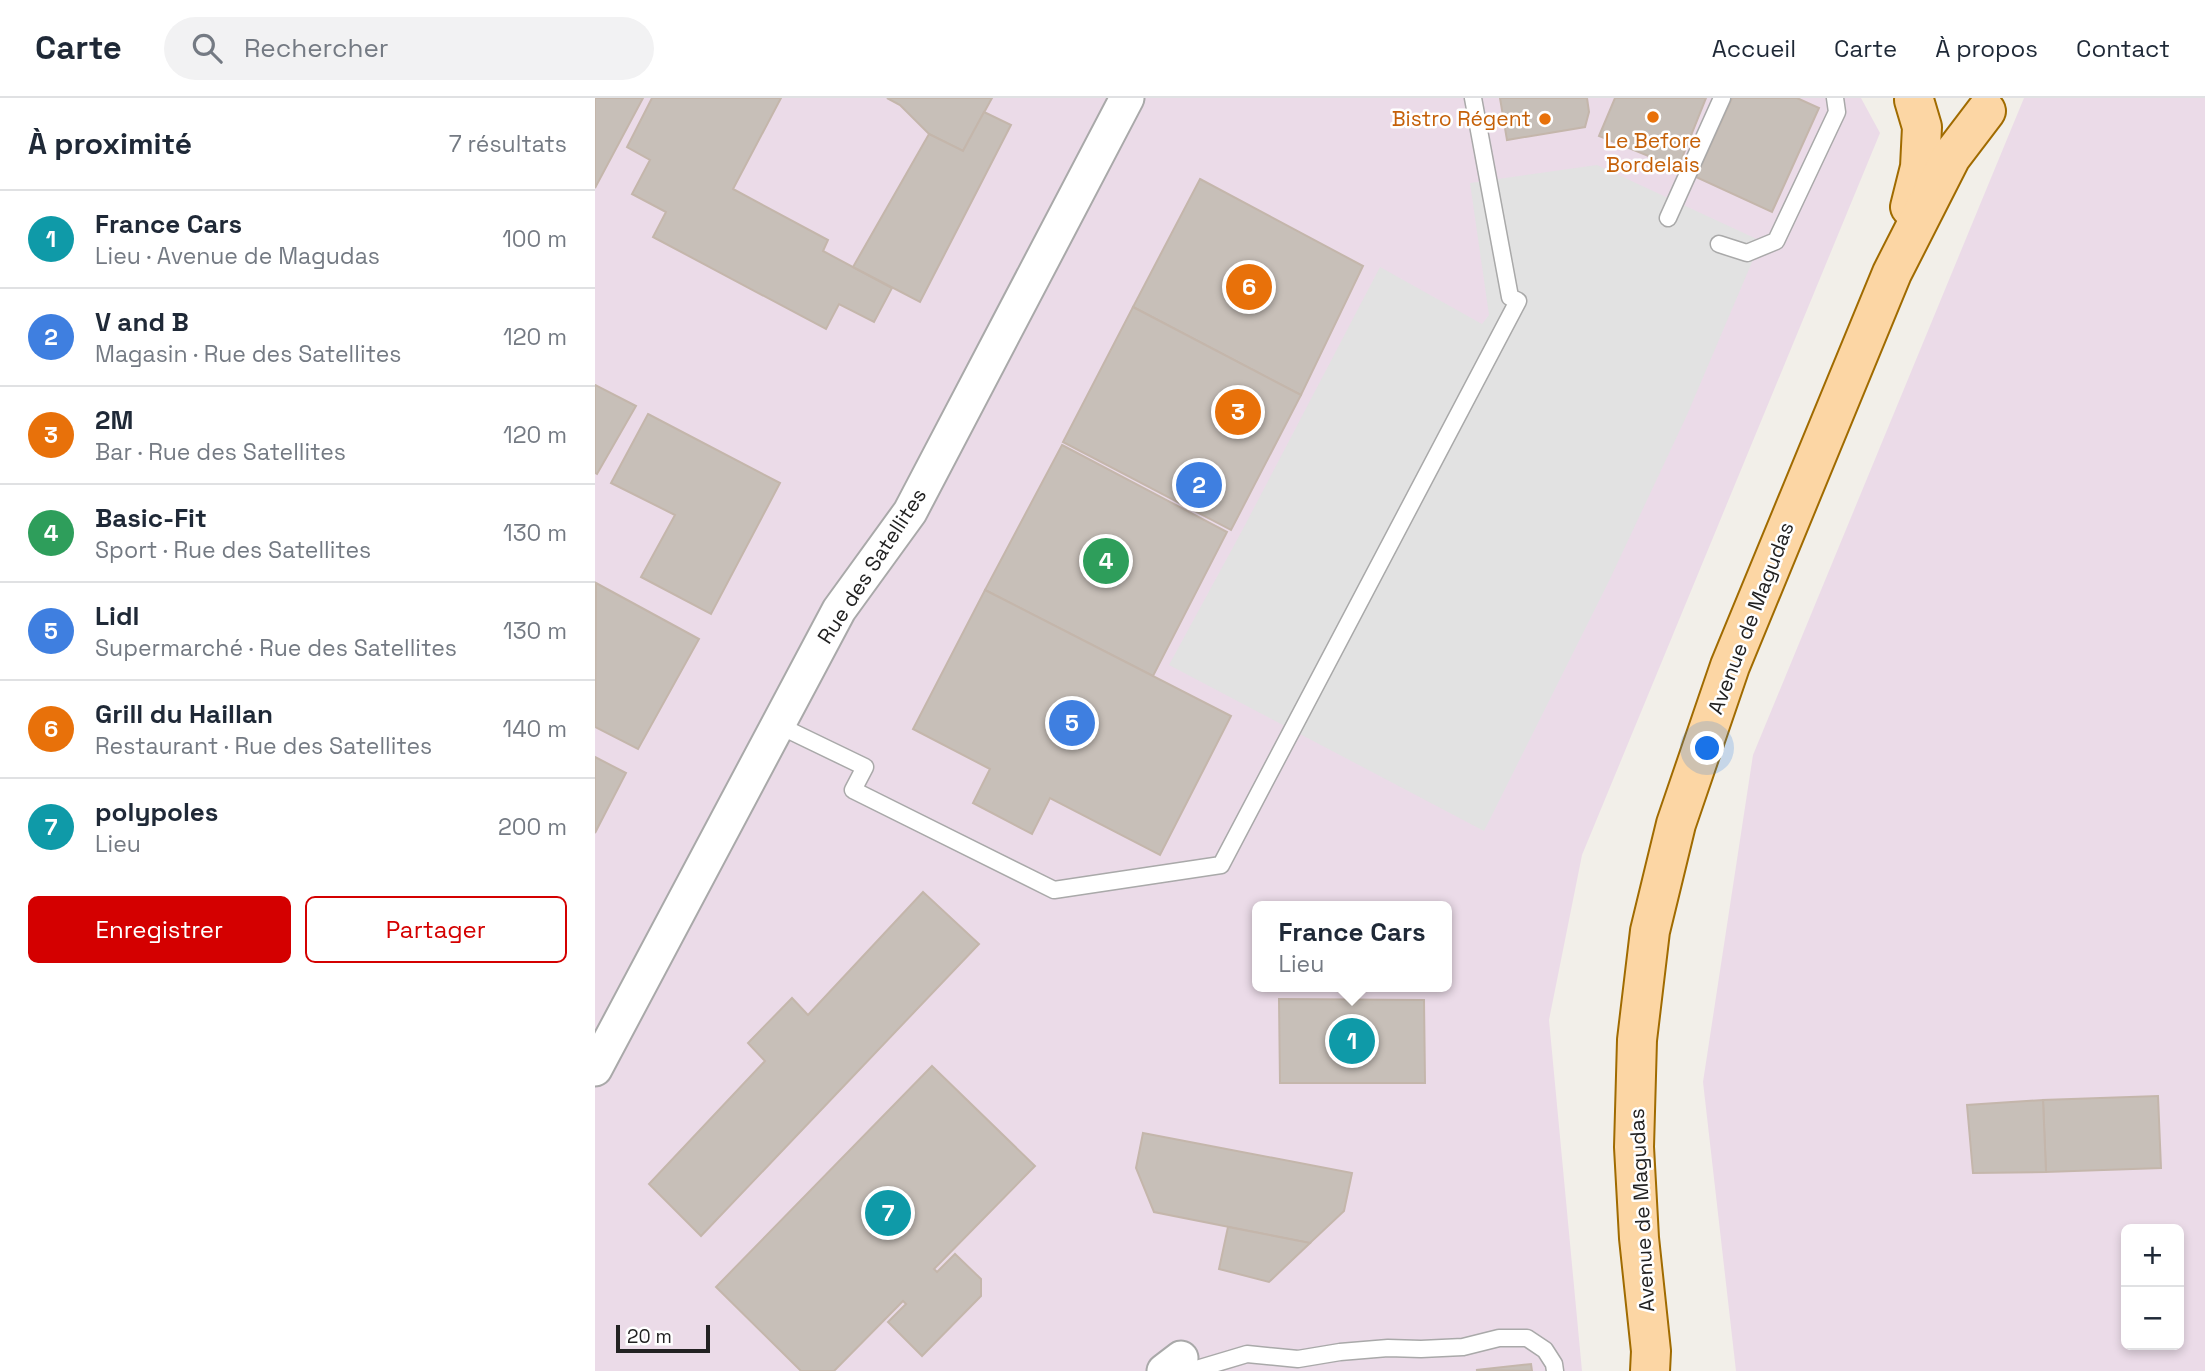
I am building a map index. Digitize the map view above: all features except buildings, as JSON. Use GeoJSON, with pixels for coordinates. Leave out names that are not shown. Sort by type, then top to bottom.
{"type":"FeatureCollection","features":[{"type":"Feature","properties":{"kind":"main road"},"geometry":{"type":"LineString","coordinates":[[1913,99],[1940,117],[1955,119],[1971,117],[1993,105]]}},
{"type":"Feature","properties":{"kind":"main road","name":"Avenue de Magudas"},"geometry":{"type":"LineString","coordinates":[[1892,273],[1920,167],[1921,127],[1913,99]]}},
{"type":"Feature","properties":{"kind":"main road","name":"Avenue de Magudas"},"geometry":{"type":"LineString","coordinates":[[1653,1364],[1639,1238],[1634,1147],[1637,1040],[1650,931],[1676,824],[1730,666],[1892,273],[1951,157],[1993,105]]}},
{"type":"Feature","properties":{"kind":"street","name":"Rue des Satellites"},"geometry":{"type":"LineString","coordinates":[[595,1069],[839,610],[910,512],[1127,98]]}},
{"type":"Feature","properties":{"kind":"lane"},"geometry":{"type":"LineString","coordinates":[[778,725],[865,767],[853,790],[1054,890],[1221,865],[1518,301],[1510,297],[1473,98]]}},
{"type":"Feature","properties":{"kind":"lane"},"geometry":{"type":"LineString","coordinates":[[1668,218],[1722,98]]}},
{"type":"Feature","properties":{"kind":"lane"},"geometry":{"type":"LineString","coordinates":[[1719,244],[1747,253],[1776,241],[1836,112],[1835,98]]}},
{"type":"Feature","properties":{"kind":"lane"},"geometry":{"type":"LineString","coordinates":[[1179,1368],[1247,1354],[1298,1359],[1340,1352],[1463,1347],[1499,1338],[1527,1338],[1545,1350],[1554,1364],[1555,1371]]}},
{"type":"Feature","properties":{"kind":"shaded area"},"geometry":{"type":"Polygon","coordinates":[[[595,98],[1861,98],[1880,133],[1582,855],[1549,1020],[1582,1371],[595,1371],[595,98]]]}},
{"type":"Feature","properties":{"kind":"shaded area"},"geometry":{"type":"Polygon","coordinates":[[[2024,98],[2205,98],[2205,1371],[1736,1371],[1703,1082],[1753,755],[2024,98]]]}},
{"type":"Feature","properties":{"kind":"shaded area"},"geometry":{"type":"Polygon","coordinates":[[[1597,165],[1761,241],[1687,415],[1609,581],[1484,831],[1169,665],[1380,267],[1482,324],[1489,315],[1470,183],[1597,165]]]}},
{"type":"Feature","properties":{"kind":"place","name":"Le Before Bordelais"},"geometry":{"type":"Point","coordinates":[1653,117]}},
{"type":"Feature","properties":{"kind":"place","name":"Bistro Régent"},"geometry":{"type":"Point","coordinates":[1545,119]}},
{"type":"Feature","properties":{"kind":"place","name":"Grill du Haillan"},"geometry":{"type":"Point","coordinates":[1249,287]}},
{"type":"Feature","properties":{"kind":"place","name":"2M"},"geometry":{"type":"Point","coordinates":[1238,412]}},
{"type":"Feature","properties":{"kind":"place","name":"V and B"},"geometry":{"type":"Point","coordinates":[1199,485]}},
{"type":"Feature","properties":{"kind":"place","name":"Basic-Fit"},"geometry":{"type":"Point","coordinates":[1106,561]}},
{"type":"Feature","properties":{"kind":"place","name":"Lidl"},"geometry":{"type":"Point","coordinates":[1072,723]}},
{"type":"Feature","properties":{"kind":"place","name":"France Cars"},"geometry":{"type":"Point","coordinates":[1352,1041]}},
{"type":"Feature","properties":{"kind":"place","name":"polypoles"},"geometry":{"type":"Point","coordinates":[888,1213]}}]}
